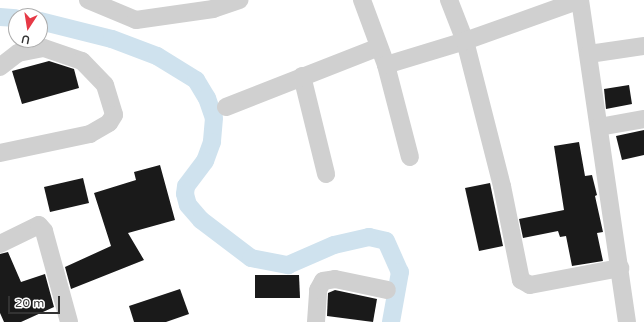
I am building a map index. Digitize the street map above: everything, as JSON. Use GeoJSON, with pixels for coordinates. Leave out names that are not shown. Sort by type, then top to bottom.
{"type":"FeatureCollection","features":[{"type":"Feature","properties":{"kind":"street"},"geometry":{"type":"LineString","coordinates":[[88,0],[136,20],[213,9],[239,0]]}},
{"type":"Feature","properties":{"kind":"street"},"geometry":{"type":"LineString","coordinates":[[362,0],[386,65],[410,157]]}},
{"type":"Feature","properties":{"kind":"street"},"geometry":{"type":"LineString","coordinates":[[449,0],[465,41],[502,186],[521,280],[530,285],[620,268]]}},
{"type":"Feature","properties":{"kind":"street"},"geometry":{"type":"LineString","coordinates":[[386,65],[465,41],[580,0],[627,322]]}},
{"type":"Feature","properties":{"kind":"street"},"geometry":{"type":"LineString","coordinates":[[589,54],[644,46]]}},
{"type":"Feature","properties":{"kind":"street"},"geometry":{"type":"LineString","coordinates":[[226,107],[302,76],[380,47]]}},
{"type":"Feature","properties":{"kind":"street"},"geometry":{"type":"LineString","coordinates":[[0,67],[18,53],[44,48],[82,61],[105,85],[114,114],[109,123],[90,134],[0,154]]}},
{"type":"Feature","properties":{"kind":"street"},"geometry":{"type":"LineString","coordinates":[[302,76],[326,174]]}},
{"type":"Feature","properties":{"kind":"street"},"geometry":{"type":"LineString","coordinates":[[598,127],[644,119]]}},
{"type":"Feature","properties":{"kind":"street"},"geometry":{"type":"LineString","coordinates":[[0,244],[39,225],[44,231],[70,322]]}},
{"type":"Feature","properties":{"kind":"street"},"geometry":{"type":"LineString","coordinates":[[316,322],[318,290],[323,281],[335,279],[386,290]]}},
{"type":"Feature","properties":{"kind":"building"},"geometry":{"type":"Polygon","coordinates":[[[49,61],[74,69],[79,88],[22,104],[12,71],[49,61]]]}},
{"type":"Feature","properties":{"kind":"building"},"geometry":{"type":"Polygon","coordinates":[[[629,85],[632,104],[606,109],[604,89],[629,85]]]}},
{"type":"Feature","properties":{"kind":"building"},"geometry":{"type":"Polygon","coordinates":[[[644,130],[644,155],[622,160],[616,136],[644,130]]]}},
{"type":"Feature","properties":{"kind":"building"},"geometry":{"type":"Polygon","coordinates":[[[579,142],[585,176],[592,175],[597,195],[595,196],[603,232],[597,233],[603,261],[572,266],[566,236],[560,237],[558,231],[523,238],[519,219],[564,210],[554,146],[579,142]]]}},
{"type":"Feature","properties":{"kind":"building"},"geometry":{"type":"Polygon","coordinates":[[[160,165],[175,220],[128,233],[144,260],[71,289],[65,267],[111,246],[94,193],[136,180],[134,172],[160,165]]]}},
{"type":"Feature","properties":{"kind":"building"},"geometry":{"type":"Polygon","coordinates":[[[83,178],[89,203],[50,212],[44,187],[83,178]]]}},
{"type":"Feature","properties":{"kind":"building"},"geometry":{"type":"Polygon","coordinates":[[[490,183],[503,246],[479,251],[465,188],[490,183]]]}},
{"type":"Feature","properties":{"kind":"building"},"geometry":{"type":"Polygon","coordinates":[[[8,252],[21,282],[45,274],[54,307],[21,322],[4,322],[0,313],[0,254],[8,252]]]}},
{"type":"Feature","properties":{"kind":"building"},"geometry":{"type":"Polygon","coordinates":[[[255,275],[299,275],[300,298],[255,298],[255,275]]]}},
{"type":"Feature","properties":{"kind":"building"},"geometry":{"type":"Polygon","coordinates":[[[180,289],[189,314],[166,322],[134,322],[129,306],[180,289]]]}},
{"type":"Feature","properties":{"kind":"building"},"geometry":{"type":"Polygon","coordinates":[[[335,290],[377,299],[373,322],[327,316],[328,293],[335,290]]]}},
{"type":"Feature","properties":{"kind":"waterway"},"geometry":{"type":"LineString","coordinates":[[0,17],[8,18]]}},
{"type":"Feature","properties":{"kind":"waterway"},"geometry":{"type":"LineString","coordinates":[[48,23],[112,39],[157,56],[196,80],[207,98],[214,118],[212,142],[205,161],[186,186],[185,194],[188,205],[201,220],[251,258],[288,265],[334,245],[369,237],[386,241],[400,272],[391,322]]}}]}
